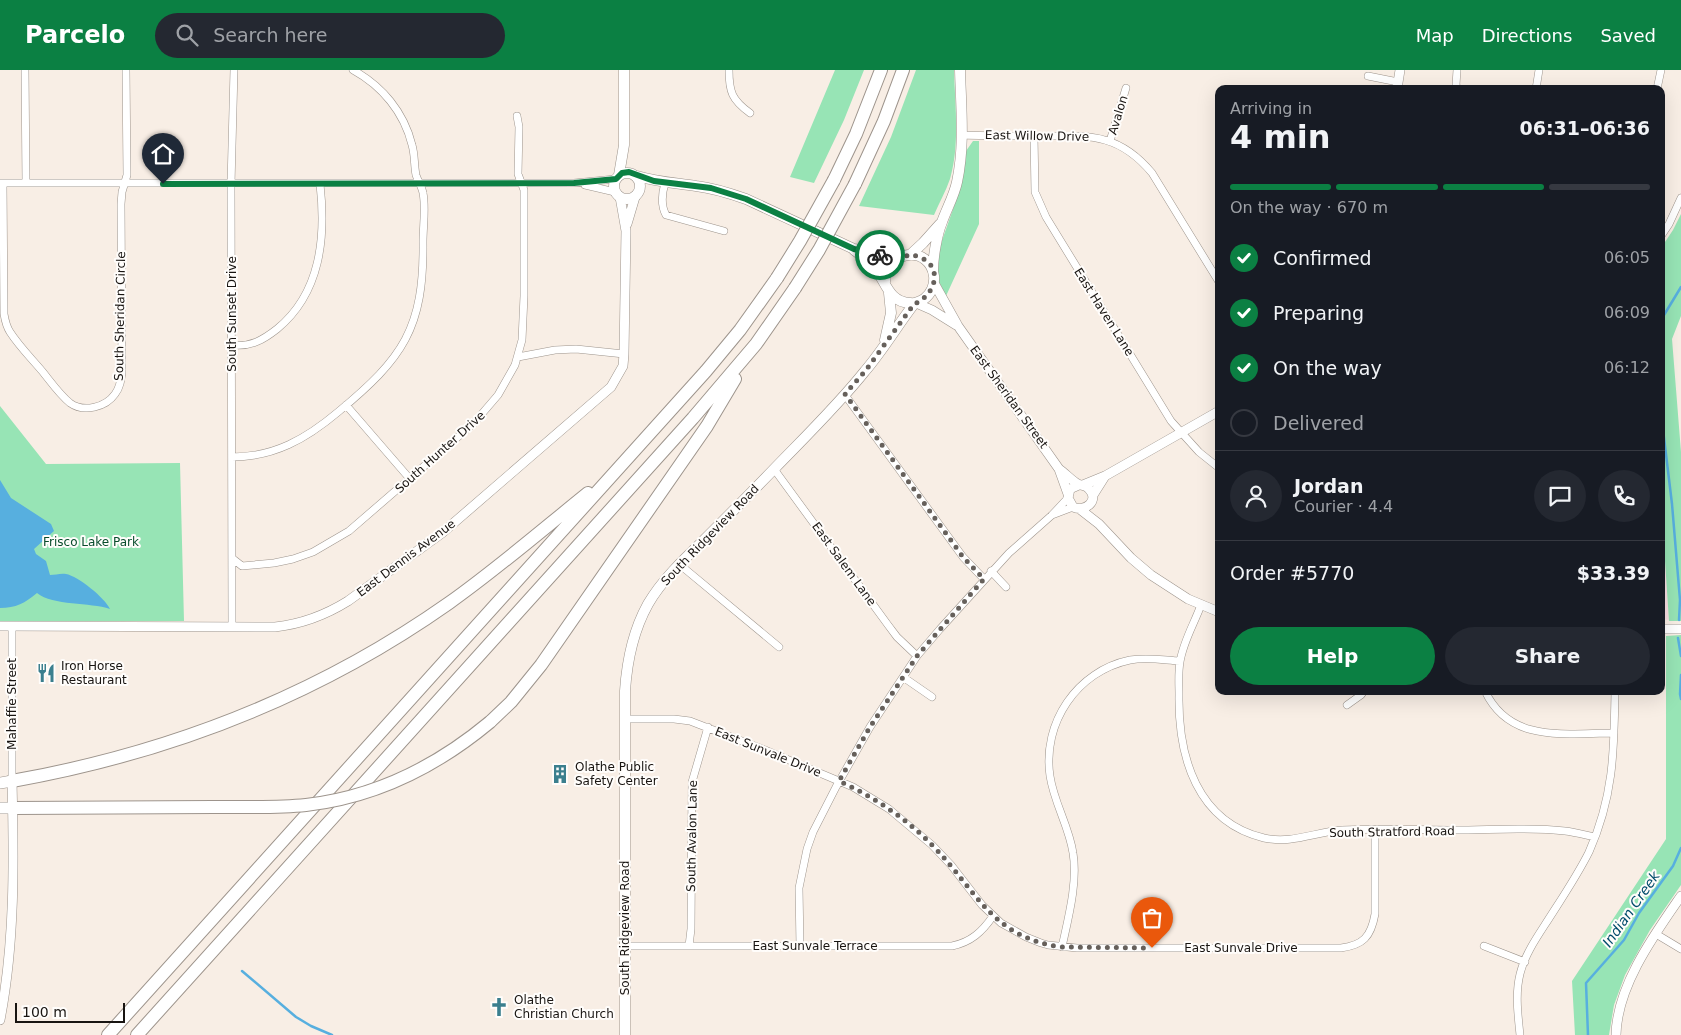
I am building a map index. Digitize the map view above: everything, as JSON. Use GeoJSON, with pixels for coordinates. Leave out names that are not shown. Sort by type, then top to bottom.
{"type":"FeatureCollection","features":[{"type":"Feature","properties":{"kind":"highway"},"geometry":{"type":"LineString","coordinates":[[108,1035],[706,371],[740,330],[777,278],[834,180],[856,134],[881,70]]}},
{"type":"Feature","properties":{"kind":"highway"},"geometry":{"type":"LineString","coordinates":[[6,808],[214,808],[304,805],[345,798],[370,791],[406,777],[433,763],[473,736],[516,696],[546,657],[707,426],[756,344],[819,250],[856,184],[884,121],[903,70]]}},
{"type":"Feature","properties":{"kind":"highway"},"geometry":{"type":"LineString","coordinates":[[137,1035],[692,418],[756,344]]}},
{"type":"Feature","properties":{"kind":"highway"},"geometry":{"type":"LineString","coordinates":[[6,782],[91,765],[198,734],[271,704],[343,668],[448,603],[514,553],[619,468]]}},
{"type":"Feature","properties":{"kind":"main road"},"geometry":{"type":"LineString","coordinates":[[624,70],[624,146],[614,186],[618,195],[628,199],[665,183]]}},
{"type":"Feature","properties":{"kind":"main road"},"geometry":{"type":"LineString","coordinates":[[617,177],[626,172],[665,183],[728,192],[746,199],[854,249],[874,266],[885,282],[889,293],[896,300],[903,303],[915,303],[929,295],[934,283],[934,256],[941,224],[957,182],[962,135],[960,70]]}},
{"type":"Feature","properties":{"kind":"main road"},"geometry":{"type":"LineString","coordinates":[[624,146],[635,175],[641,184],[637,195]]}},
{"type":"Feature","properties":{"kind":"main road"},"geometry":{"type":"LineString","coordinates":[[885,282],[889,266],[923,244],[941,224]]}},
{"type":"Feature","properties":{"kind":"main road"},"geometry":{"type":"LineString","coordinates":[[854,249],[924,259],[933,271]]}},
{"type":"Feature","properties":{"kind":"main road","name":"South Ridgeview Road"},"geometry":{"type":"LineString","coordinates":[[883,346],[891,313],[889,293]]}},
{"type":"Feature","properties":{"kind":"main road","name":"South Ridgeview Road"},"geometry":{"type":"LineString","coordinates":[[625,1035],[625,719],[627,668],[631,645],[638,625],[648,604],[679,564],[774,469],[845,394],[866,370],[915,303]]}},
{"type":"Feature","properties":{"kind":"street"},"geometry":{"type":"LineString","coordinates":[[25,70],[26,183]]}},
{"type":"Feature","properties":{"kind":"street","name":"South Sheridan Circle"},"geometry":{"type":"LineString","coordinates":[[2,183],[4,314],[9,331],[71,404],[91,408],[100,406],[116,393],[122,372],[122,204],[126,175],[126,70]]}},
{"type":"Feature","properties":{"kind":"street","name":"South Sunset Drive"},"geometry":{"type":"LineString","coordinates":[[232,627],[231,184],[234,70]]}},
{"type":"Feature","properties":{"kind":"street"},"geometry":{"type":"LineString","coordinates":[[232,457],[261,455],[294,443],[314,431],[346,406],[385,370],[405,341],[414,321],[423,279],[423,192],[416,175],[413,146],[400,114],[378,87],[353,70]]}},
{"type":"Feature","properties":{"kind":"street"},"geometry":{"type":"LineString","coordinates":[[729,70],[731,93],[736,101],[750,113]]}},
{"type":"Feature","properties":{"kind":"street"},"geometry":{"type":"LineString","coordinates":[[1368,76],[1398,85],[1400,70]]}},
{"type":"Feature","properties":{"kind":"street"},"geometry":{"type":"LineString","coordinates":[[1456,85],[1458,70]]}},
{"type":"Feature","properties":{"kind":"street"},"geometry":{"type":"LineString","coordinates":[[1537,85],[1539,70]]}},
{"type":"Feature","properties":{"kind":"street"},"geometry":{"type":"LineString","coordinates":[[1658,85],[1662,70]]}},
{"type":"Feature","properties":{"kind":"street","name":"Avalon"},"geometry":{"type":"LineString","coordinates":[[1110,141],[1126,88]]}},
{"type":"Feature","properties":{"kind":"street","name":"South Hunter Drive"},"geometry":{"type":"LineString","coordinates":[[233,559],[242,566],[255,566],[293,559],[313,552],[349,531],[474,423],[498,395],[515,366],[522,340],[524,312],[524,190],[518,174],[519,127],[517,116]]}},
{"type":"Feature","properties":{"kind":"street","name":"East Willow Drive"},"geometry":{"type":"LineString","coordinates":[[962,135],[1090,136],[1121,146],[1133,153],[1152,173],[1215,275]]}},
{"type":"Feature","properties":{"kind":"street","name":"East Haven Lane"},"geometry":{"type":"LineString","coordinates":[[1034,136],[1034,179],[1039,206],[1171,421],[1215,465]]}},
{"type":"Feature","properties":{"kind":"street"},"geometry":{"type":"LineString","coordinates":[[2,183],[574,183],[617,177]]}},
{"type":"Feature","properties":{"kind":"street"},"geometry":{"type":"LineString","coordinates":[[574,183],[602,188],[618,195]]}},
{"type":"Feature","properties":{"kind":"street"},"geometry":{"type":"LineString","coordinates":[[665,183],[662,206],[666,214],[724,231]]}},
{"type":"Feature","properties":{"kind":"street"},"geometry":{"type":"LineString","coordinates":[[232,346],[248,346],[270,335],[296,310],[306,296],[313,280],[322,246],[322,197],[320,184]]}},
{"type":"Feature","properties":{"kind":"street","name":"East Dennis Avenue"},"geometry":{"type":"LineString","coordinates":[[618,195],[626,231]]}},
{"type":"Feature","properties":{"kind":"street","name":"East Dennis Avenue"},"geometry":{"type":"LineString","coordinates":[[0,626],[232,627],[291,625],[318,618],[348,601],[442,533],[603,395],[617,379],[623,366],[624,354],[626,231],[629,213],[637,195]]}},
{"type":"Feature","properties":{"kind":"street"},"geometry":{"type":"LineString","coordinates":[[1665,230],[1681,198]]}},
{"type":"Feature","properties":{"kind":"street","name":"East Sheridan Street"},"geometry":{"type":"LineString","coordinates":[[934,283],[958,326],[1059,469],[1068,496]]}},
{"type":"Feature","properties":{"kind":"street","name":"East Sheridan Street"},"geometry":{"type":"LineString","coordinates":[[915,303],[932,310],[958,326]]}},
{"type":"Feature","properties":{"kind":"street"},"geometry":{"type":"LineString","coordinates":[[518,356],[576,349],[624,354]]}},
{"type":"Feature","properties":{"kind":"street"},"geometry":{"type":"LineString","coordinates":[[845,394],[963,557],[984,579]]}},
{"type":"Feature","properties":{"kind":"street"},"geometry":{"type":"LineString","coordinates":[[346,406],[410,479]]}},
{"type":"Feature","properties":{"kind":"street"},"geometry":{"type":"LineString","coordinates":[[800,946],[799,888],[802,868],[813,832],[870,727],[917,656],[984,579],[1027,535],[1052,515],[1068,496],[1070,489],[1105,476],[1215,413]]}},
{"type":"Feature","properties":{"kind":"street","name":"East Salem Lane"},"geometry":{"type":"LineString","coordinates":[[774,469],[897,637],[917,656]]}},
{"type":"Feature","properties":{"kind":"street","name":"East Sheridan Street"},"geometry":{"type":"LineString","coordinates":[[1059,469],[1081,485]]}},
{"type":"Feature","properties":{"kind":"street"},"geometry":{"type":"LineString","coordinates":[[1052,515],[1077,509],[1086,509],[1105,476]]}},
{"type":"Feature","properties":{"kind":"street"},"geometry":{"type":"LineString","coordinates":[[1081,485],[1088,487],[1099,524]]}},
{"type":"Feature","properties":{"kind":"street"},"geometry":{"type":"LineString","coordinates":[[1068,496],[1077,509],[1099,524],[1131,558],[1151,575],[1188,599],[1215,610]]}},
{"type":"Feature","properties":{"kind":"street"},"geometry":{"type":"LineString","coordinates":[[679,564],[779,647]]}},
{"type":"Feature","properties":{"kind":"street"},"geometry":{"type":"LineString","coordinates":[[992,571],[1006,587]]}},
{"type":"Feature","properties":{"kind":"street","name":"South Stratford Road"},"geometry":{"type":"LineString","coordinates":[[1201,605],[1180,661],[1178,672],[1179,716],[1186,760],[1192,777],[1211,808],[1224,819],[1252,834],[1278,840],[1291,840],[1342,830],[1557,830],[1594,837]]}},
{"type":"Feature","properties":{"kind":"street","name":"Mahaffie Street"},"geometry":{"type":"LineString","coordinates":[[6,782],[12,626]]}},
{"type":"Feature","properties":{"kind":"street"},"geometry":{"type":"LineString","coordinates":[[1665,629],[1681,629]]}},
{"type":"Feature","properties":{"kind":"street"},"geometry":{"type":"LineString","coordinates":[[1062,947],[1074,869],[1069,837],[1050,778],[1049,749],[1057,718],[1065,704],[1087,680],[1109,668],[1132,660],[1157,659],[1180,661]]}},
{"type":"Feature","properties":{"kind":"street"},"geometry":{"type":"LineString","coordinates":[[903,677],[932,697]]}},
{"type":"Feature","properties":{"kind":"street"},"geometry":{"type":"LineString","coordinates":[[1347,705],[1362,695]]}},
{"type":"Feature","properties":{"kind":"street"},"geometry":{"type":"LineString","coordinates":[[1488,695],[1492,704],[1501,714],[1518,726],[1530,731],[1543,733],[1614,733]]}},
{"type":"Feature","properties":{"kind":"street"},"geometry":{"type":"LineString","coordinates":[[1520,1035],[1518,987],[1524,962],[1532,945],[1580,870],[1606,802],[1611,776],[1614,695]]}},
{"type":"Feature","properties":{"kind":"street","name":"East Sunvale Drive"},"geometry":{"type":"LineString","coordinates":[[625,719],[674,719],[690,722],[839,781],[867,795],[911,826],[951,865],[982,905],[1001,923],[1026,937],[1048,945],[1062,947],[1341,948],[1355,946],[1362,942],[1369,934],[1375,914],[1375,830]]}},
{"type":"Feature","properties":{"kind":"street","name":"South Avalon Lane"},"geometry":{"type":"LineString","coordinates":[[689,946],[691,929],[692,789],[695,768],[708,728]]}},
{"type":"Feature","properties":{"kind":"street"},"geometry":{"type":"LineString","coordinates":[[0,1020],[9,968],[11,937],[6,782]]}},
{"type":"Feature","properties":{"kind":"street"},"geometry":{"type":"LineString","coordinates":[[1616,1035],[1624,995],[1635,970],[1681,896]]}},
{"type":"Feature","properties":{"kind":"street","name":"East Sunvale Terrace"},"geometry":{"type":"LineString","coordinates":[[625,946],[952,946],[963,944],[973,938],[985,928],[993,916]]}},
{"type":"Feature","properties":{"kind":"street"},"geometry":{"type":"LineString","coordinates":[[1656,934],[1681,949]]}},
{"type":"Feature","properties":{"kind":"street"},"geometry":{"type":"LineString","coordinates":[[1484,946],[1524,962]]}},
{"type":"Feature","properties":{"kind":"shaded area"},"geometry":{"type":"Polygon","coordinates":[[[1665,560],[1669,620],[1665,620],[1665,560]]]}},
{"type":"Feature","properties":{"kind":"green space"},"geometry":{"type":"Polygon","coordinates":[[[835,70],[864,70],[844,120],[814,183],[790,177],[835,70]]]}},
{"type":"Feature","properties":{"kind":"green space"},"geometry":{"type":"Polygon","coordinates":[[[916,70],[954,70],[956,139],[953,166],[947,188],[934,215],[859,206],[891,137],[916,70]]]}},
{"type":"Feature","properties":{"kind":"green space"},"geometry":{"type":"Polygon","coordinates":[[[973,141],[979,141],[979,224],[946,296],[938,280],[939,249],[958,195],[966,151],[973,141]]]}},
{"type":"Feature","properties":{"kind":"green space"},"geometry":{"type":"Polygon","coordinates":[[[1681,214],[1681,316],[1672,339],[1681,452],[1681,621],[1669,621],[1665,561],[1665,242],[1681,214]]]}},
{"type":"Feature","properties":{"kind":"green space","name":"Frisco Lake Park"},"geometry":{"type":"Polygon","coordinates":[[[0,406],[46,464],[180,463],[184,621],[0,621],[0,406]]]}},
{"type":"Feature","properties":{"kind":"green space"},"geometry":{"type":"Polygon","coordinates":[[[1681,635],[1681,885],[1650,930],[1625,975],[1614,1005],[1609,1035],[1575,1035],[1572,981],[1666,839],[1666,636],[1681,635]]]}},
{"type":"Feature","properties":{"kind":"water"},"geometry":{"type":"Polygon","coordinates":[[[0,480],[11,498],[51,524],[54,531],[34,549],[36,554],[46,561],[50,575],[66,574],[77,579],[97,594],[110,609],[52,600],[37,593],[20,604],[0,608],[0,480]]]}},
{"type":"Feature","properties":{"kind":"waterway","name":"Indian Creek"},"geometry":{"type":"LineString","coordinates":[[1665,313],[1681,287]]}},
{"type":"Feature","properties":{"kind":"waterway","name":"Indian Creek"},"geometry":{"type":"LineString","coordinates":[[1665,446],[1680,600],[1679,620]]}},
{"type":"Feature","properties":{"kind":"waterway","name":"Indian Creek"},"geometry":{"type":"LineString","coordinates":[[1678,638],[1681,656]]}},
{"type":"Feature","properties":{"kind":"waterway","name":"Indian Creek"},"geometry":{"type":"LineString","coordinates":[[1681,675],[1681,699]]}},
{"type":"Feature","properties":{"kind":"waterway","name":"Indian Creek"},"geometry":{"type":"LineString","coordinates":[[1588,1035],[1586,983],[1624,940],[1639,913],[1673,866],[1681,848]]}},
{"type":"Feature","properties":{"kind":"waterway"},"geometry":{"type":"LineString","coordinates":[[242,971],[296,1017],[332,1035]]}},
{"type":"Feature","properties":{"kind":"way so far"},"geometry":{"type":"LineString","coordinates":[[880,255],[900,257],[910,255],[924,259],[933,271],[934,283],[929,295],[914,304],[866,370],[845,394],[963,557],[984,579],[917,656],[870,727],[839,781],[867,795],[911,826],[951,865],[982,905],[1009,928],[1041,943],[1062,947],[1152,948]]}},
{"type":"Feature","properties":{"kind":"place","name":"Iron Horse Restaurant"},"geometry":{"type":"Point","coordinates":[46,673]}},
{"type":"Feature","properties":{"kind":"place","name":"Olathe Public Safety Center"},"geometry":{"type":"Point","coordinates":[560,774]}},
{"type":"Feature","properties":{"kind":"place","name":"Olathe Christian Church"},"geometry":{"type":"Point","coordinates":[499,1007]}},
{"type":"Feature","properties":{"kind":"route"},"geometry":{"type":"LineString","coordinates":[[163,184],[574,183],[616,179],[618,175],[629,172],[654,181],[728,192],[854,249],[880,255]]}}]}
